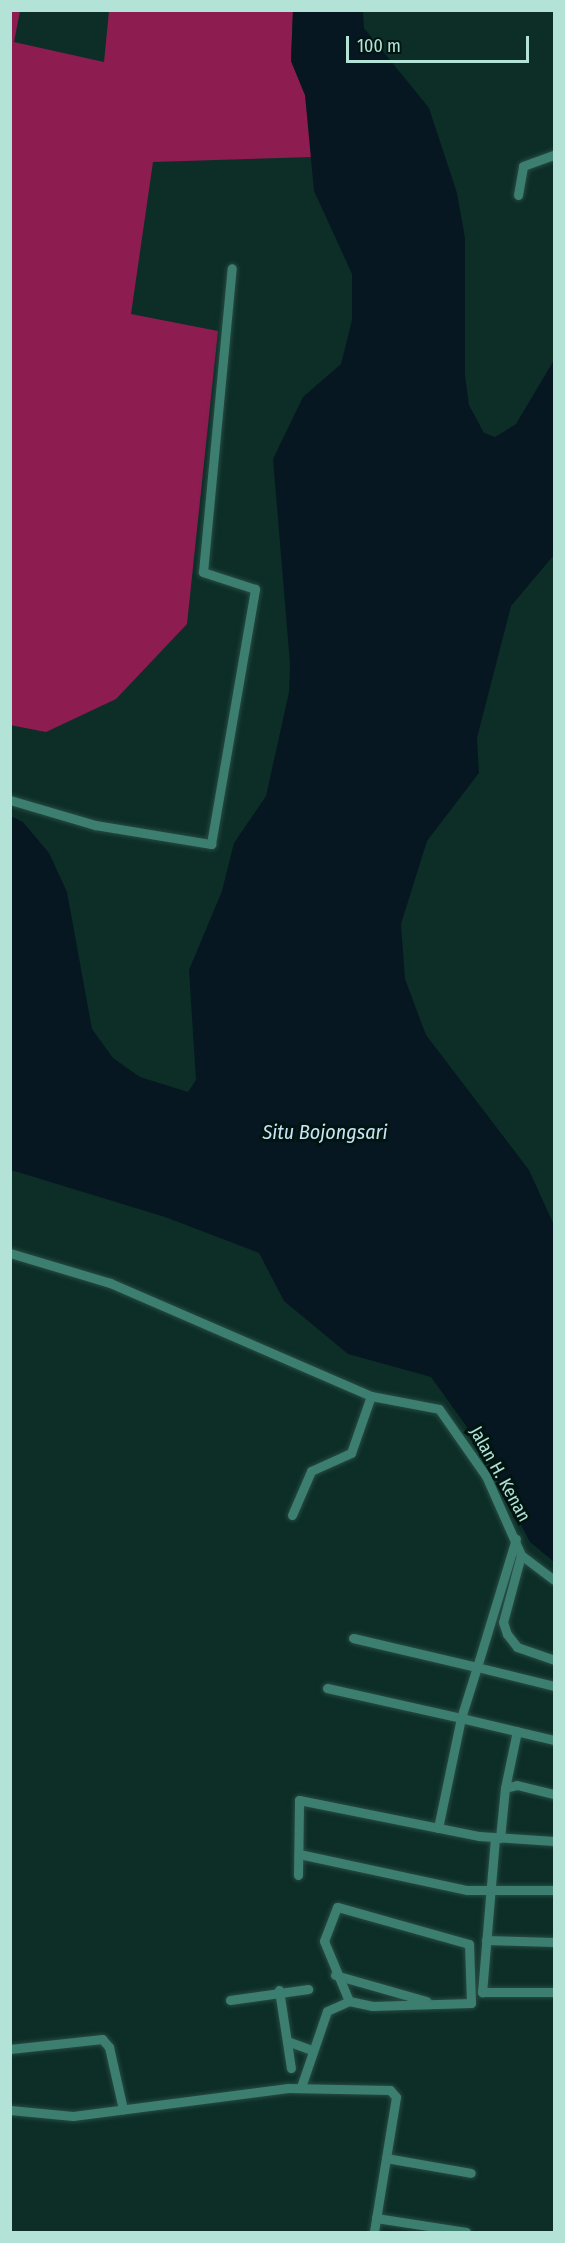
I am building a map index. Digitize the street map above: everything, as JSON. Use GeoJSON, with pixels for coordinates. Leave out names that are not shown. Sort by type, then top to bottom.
{"type":"FeatureCollection","features":[{"type":"Feature","properties":{"kind":"street"},"geometry":{"type":"LineString","coordinates":[[518,195],[523,166],[555,155]]}},
{"type":"Feature","properties":{"kind":"street"},"geometry":{"type":"LineString","coordinates":[[10,800],[95,825],[211,844],[255,589],[203,572],[232,268]]}},
{"type":"Feature","properties":{"kind":"street"},"geometry":{"type":"LineString","coordinates":[[10,1253],[110,1283],[371,1396],[351,1453],[311,1472],[292,1515]]}},
{"type":"Feature","properties":{"kind":"street","name":"Jalan H. Kenan"},"geometry":{"type":"LineString","coordinates":[[371,1396],[439,1409],[486,1476],[516,1539],[521,1555]]}},
{"type":"Feature","properties":{"kind":"street"},"geometry":{"type":"LineString","coordinates":[[438,1828],[461,1718],[516,1539]]}},
{"type":"Feature","properties":{"kind":"street"},"geometry":{"type":"LineString","coordinates":[[555,1580],[521,1555],[503,1622],[517,1647],[555,1660]]}},
{"type":"Feature","properties":{"kind":"street"},"geometry":{"type":"LineString","coordinates":[[353,1638],[555,1686]]}},
{"type":"Feature","properties":{"kind":"street"},"geometry":{"type":"LineString","coordinates":[[327,1688],[555,1740]]}},
{"type":"Feature","properties":{"kind":"street"},"geometry":{"type":"LineString","coordinates":[[517,1731],[497,1838],[483,1992],[555,1992]]}},
{"type":"Feature","properties":{"kind":"street"},"geometry":{"type":"LineString","coordinates":[[505,1788],[518,1785],[555,1794]]}},
{"type":"Feature","properties":{"kind":"street"},"geometry":{"type":"LineString","coordinates":[[298,1875],[299,1800],[497,1838],[555,1841]]}},
{"type":"Feature","properties":{"kind":"street"},"geometry":{"type":"LineString","coordinates":[[299,1854],[467,1890],[555,1890]]}},
{"type":"Feature","properties":{"kind":"street"},"geometry":{"type":"LineString","coordinates":[[301,2087],[327,2011],[345,2002],[372,2006],[471,2003],[469,1944],[337,1907],[324,1941],[345,2002]]}},
{"type":"Feature","properties":{"kind":"street"},"geometry":{"type":"LineString","coordinates":[[486,1940],[555,1942]]}},
{"type":"Feature","properties":{"kind":"street"},"geometry":{"type":"LineString","coordinates":[[335,1976],[434,2003]]}},
{"type":"Feature","properties":{"kind":"street"},"geometry":{"type":"LineString","coordinates":[[230,2000],[279,1990],[308,1989]]}},
{"type":"Feature","properties":{"kind":"street"},"geometry":{"type":"LineString","coordinates":[[279,1990],[291,2068]]}},
{"type":"Feature","properties":{"kind":"street"},"geometry":{"type":"LineString","coordinates":[[10,2049],[102,2039],[109,2047],[123,2109]]}},
{"type":"Feature","properties":{"kind":"street"},"geometry":{"type":"LineString","coordinates":[[287,2041],[312,2050]]}},
{"type":"Feature","properties":{"kind":"street"},"geometry":{"type":"LineString","coordinates":[[10,2110],[73,2116],[301,2087],[390,2090],[396,2097],[374,2232]]}},
{"type":"Feature","properties":{"kind":"street"},"geometry":{"type":"LineString","coordinates":[[386,2158],[471,2174]]}},
{"type":"Feature","properties":{"kind":"street"},"geometry":{"type":"LineString","coordinates":[[376,2218],[466,2232]]}},
{"type":"Feature","properties":{"kind":"shaded area"},"geometry":{"type":"Polygon","coordinates":[[[10,11],[20,11],[14,42],[104,62],[109,11],[293,11],[291,61],[305,95],[313,157],[153,162],[131,314],[218,331],[187,624],[116,699],[46,732],[10,725],[10,11]]]}},
{"type":"Feature","properties":{"kind":"water","name":"Situ Bojongsari"},"geometry":{"type":"Polygon","coordinates":[[[293,10],[363,11],[364,28],[429,108],[457,193],[465,238],[465,375],[469,405],[484,433],[495,437],[516,424],[554,360],[554,555],[511,606],[477,738],[479,773],[427,841],[401,924],[405,979],[426,1035],[529,1170],[554,1225],[554,1562],[530,1542],[480,1445],[431,1377],[348,1354],[284,1301],[259,1253],[165,1217],[11,1170],[11,816],[23,822],[49,853],[67,892],[92,1029],[113,1058],[140,1077],[188,1092],[196,1080],[189,970],[222,891],[234,843],[266,796],[289,692],[290,664],[273,459],[303,397],[341,364],[352,320],[352,274],[314,191],[305,95],[291,61],[293,10]]]}}]}
